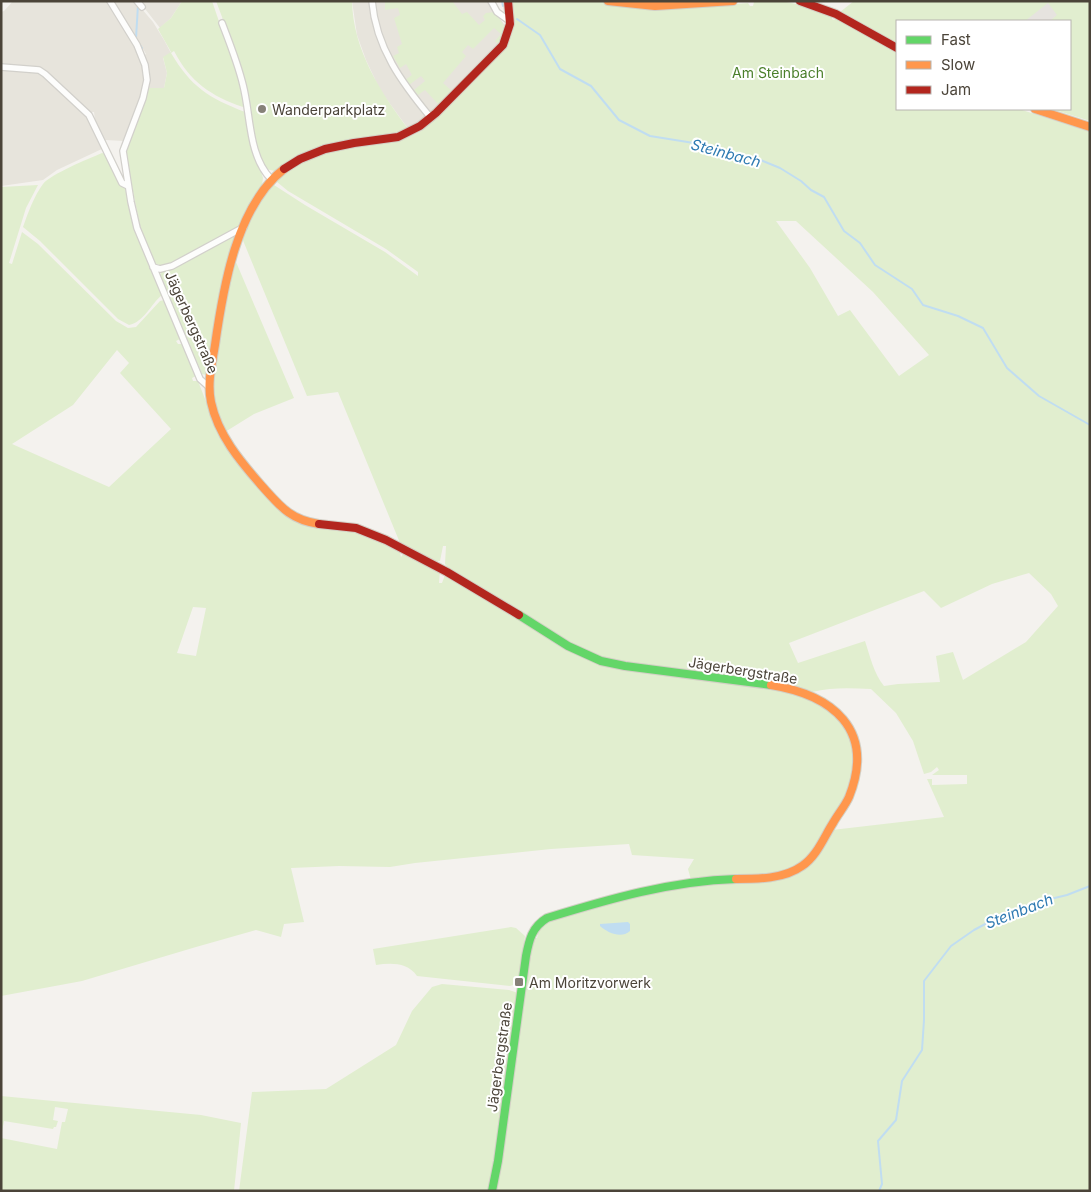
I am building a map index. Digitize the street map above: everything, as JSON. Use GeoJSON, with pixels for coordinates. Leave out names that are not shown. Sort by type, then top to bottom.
{"type":"FeatureCollection","features":[{"type":"Feature","properties":{"kind":"street","name":"Jägerbergstraße"},"geometry":{"type":"LineString","coordinates":[[110,1],[137,45],[145,65],[147,80],[143,98],[123,151],[137,228],[200,379],[209,387]]}},
{"type":"Feature","properties":{"kind":"street"},"geometry":{"type":"LineString","coordinates":[[137,1],[142,7]]}},
{"type":"Feature","properties":{"kind":"street"},"geometry":{"type":"LineString","coordinates":[[372,1],[377,30],[385,51],[400,78],[431,118]]}},
{"type":"Feature","properties":{"kind":"street"},"geometry":{"type":"LineString","coordinates":[[490,1],[497,12],[511,22]]}},
{"type":"Feature","properties":{"kind":"street"},"geometry":{"type":"LineString","coordinates":[[508,1],[511,22]]}},
{"type":"Feature","properties":{"kind":"street"},"geometry":{"type":"LineString","coordinates":[[608,1],[638,6],[733,1]]}},
{"type":"Feature","properties":{"kind":"street"},"geometry":{"type":"LineString","coordinates":[[800,1],[836,14],[896,47]]}},
{"type":"Feature","properties":{"kind":"street","name":"Jägerbergstraße"},"geometry":{"type":"LineString","coordinates":[[492,1191],[498,1161],[525,962],[530,936],[534,927],[547,918],[653,889],[704,881],[785,875],[804,866],[814,856],[844,804],[855,778],[856,752],[852,732],[847,723],[828,704],[815,697],[801,692],[753,682],[640,667],[592,658],[414,553],[352,526],[311,523],[294,517],[286,512],[231,449],[214,414],[209,387],[221,306],[244,227],[255,203],[272,179],[297,160],[321,150],[364,141],[401,137],[411,133],[431,118],[503,45],[509,33],[511,22]]}},
{"type":"Feature","properties":{"kind":"street"},"geometry":{"type":"LineString","coordinates":[[222,24],[244,86],[246,109],[262,170],[272,179]]}},
{"type":"Feature","properties":{"kind":"street"},"geometry":{"type":"LineString","coordinates":[[1,67],[39,70],[89,115],[122,183],[128,186]]}},
{"type":"Feature","properties":{"kind":"street"},"geometry":{"type":"LineString","coordinates":[[1038,110],[1090,127]]}},
{"type":"Feature","properties":{"kind":"street","name":"Jägerbergstraße"},"geometry":{"type":"LineString","coordinates":[[153,267],[160,269],[172,266],[244,227]]}},
{"type":"Feature","properties":{"kind":"shaded area"},"geometry":{"type":"Polygon","coordinates":[[[13,1],[107,1],[137,51],[144,80],[144,89],[124,141],[105,140],[95,120],[94,112],[87,112],[46,73],[1,65],[1,12],[13,1]]]}},
{"type":"Feature","properties":{"kind":"shaded area"},"geometry":{"type":"Polygon","coordinates":[[[114,1],[135,1],[153,22],[164,40],[171,53],[163,58],[167,73],[164,88],[147,88],[144,55],[146,54],[114,1]]]}},
{"type":"Feature","properties":{"kind":"shaded area"},"geometry":{"type":"Polygon","coordinates":[[[139,1],[182,1],[171,18],[160,28],[139,1]]]}},
{"type":"Feature","properties":{"kind":"shaded area"},"geometry":{"type":"Polygon","coordinates":[[[352,1],[488,1],[506,27],[501,43],[426,118],[409,130],[380,90],[366,60],[357,35],[352,1]]]}},
{"type":"Feature","properties":{"kind":"shaded area"},"geometry":{"type":"Polygon","coordinates":[[[1048,3],[1057,15],[1051,20],[1026,20],[1048,3]]]}},
{"type":"Feature","properties":{"kind":"shaded area"},"geometry":{"type":"Polygon","coordinates":[[[1,68],[38,71],[90,119],[104,148],[57,170],[43,180],[1,186],[1,68]]]}},
{"type":"Feature","properties":{"kind":"green space"},"geometry":{"type":"Polygon","coordinates":[[[182,1],[212,1],[241,86],[243,107],[211,93],[194,79],[180,62],[174,51],[171,53],[186,75],[202,90],[221,102],[245,112],[263,178],[262,185],[237,228],[170,265],[162,266],[154,263],[140,226],[125,152],[147,88],[164,88],[167,73],[163,57],[171,52],[158,29],[171,18],[182,1]]]}},
{"type":"Feature","properties":{"kind":"green space"},"geometry":{"type":"Polygon","coordinates":[[[216,1],[352,1],[357,37],[370,70],[388,101],[409,130],[348,140],[275,171],[266,169],[257,151],[236,54],[216,1]]]}},
{"type":"Feature","properties":{"kind":"green space"},"geometry":{"type":"Polygon","coordinates":[[[385,1],[452,1],[462,14],[467,12],[479,25],[485,20],[483,16],[486,13],[495,12],[507,30],[499,45],[495,41],[501,34],[494,28],[473,49],[468,45],[462,52],[466,56],[443,83],[453,92],[439,105],[425,90],[418,95],[414,90],[425,81],[421,76],[409,85],[405,80],[412,75],[406,64],[400,68],[393,56],[399,53],[397,47],[402,44],[394,18],[400,15],[398,8],[385,10],[385,1]]]}},
{"type":"Feature","properties":{"kind":"green space","name":"Am Steinbach"},"geometry":{"type":"Polygon","coordinates":[[[512,1],[601,1],[608,4],[686,8],[748,3],[750,6],[753,6],[754,2],[782,1],[832,15],[832,19],[836,18],[896,50],[896,110],[1022,110],[1090,132],[1090,1191],[495,1191],[530,948],[534,938],[537,938],[538,934],[535,934],[540,927],[550,921],[655,892],[719,883],[776,880],[792,876],[805,868],[832,830],[944,817],[927,779],[932,779],[932,785],[967,784],[967,775],[932,775],[939,770],[937,767],[931,772],[924,774],[913,741],[896,713],[871,689],[849,688],[812,692],[603,658],[589,653],[450,570],[445,564],[446,546],[443,546],[440,561],[436,561],[400,543],[338,392],[307,396],[242,238],[261,197],[271,185],[274,185],[385,252],[418,276],[418,272],[386,249],[288,191],[277,182],[278,177],[307,160],[330,151],[401,140],[421,131],[505,47],[513,31],[512,1]],[[776,221],[810,268],[838,316],[850,310],[899,376],[929,355],[873,292],[796,221],[776,221]],[[1029,573],[992,584],[941,608],[924,591],[789,643],[798,663],[865,641],[875,670],[884,686],[940,682],[936,656],[953,652],[963,680],[1026,642],[1058,606],[1051,594],[1029,573]]]}},
{"type":"Feature","properties":{"kind":"green space"},"geometry":{"type":"Polygon","coordinates":[[[854,1],[1090,1],[1090,121],[1055,110],[1071,110],[1071,20],[896,20],[896,44],[840,12],[854,1]]]}},
{"type":"Feature","properties":{"kind":"green space"},"geometry":{"type":"Polygon","coordinates":[[[102,153],[106,154],[121,184],[125,188],[134,227],[162,295],[143,317],[129,325],[118,319],[40,241],[23,227],[34,199],[47,180],[61,171],[102,153]]]}},
{"type":"Feature","properties":{"kind":"green space"},"geometry":{"type":"Polygon","coordinates":[[[38,185],[26,208],[9,263],[12,264],[22,232],[38,244],[116,321],[128,328],[136,327],[160,301],[164,300],[180,339],[176,341],[178,344],[183,344],[196,376],[192,378],[193,381],[198,381],[219,435],[229,451],[284,514],[351,529],[399,549],[401,557],[405,552],[440,571],[439,583],[442,583],[445,575],[578,655],[601,665],[752,684],[799,695],[826,707],[836,715],[850,733],[853,760],[851,778],[844,797],[811,854],[803,864],[783,872],[729,875],[691,880],[688,869],[694,859],[632,855],[629,844],[551,849],[390,867],[339,866],[291,868],[304,922],[284,924],[281,937],[256,930],[82,981],[1,996],[1,187],[38,185]],[[117,350],[73,405],[12,444],[109,487],[171,429],[120,373],[129,363],[117,350]],[[193,607],[177,653],[196,656],[206,608],[193,607]]]}},
{"type":"Feature","properties":{"kind":"green space"},"geometry":{"type":"Polygon","coordinates":[[[238,233],[218,305],[206,375],[202,374],[160,276],[161,272],[238,233]]]}},
{"type":"Feature","properties":{"kind":"green space"},"geometry":{"type":"Polygon","coordinates":[[[236,262],[294,398],[254,414],[225,432],[214,401],[212,385],[224,306],[236,262]]]}},
{"type":"Feature","properties":{"kind":"green space"},"geometry":{"type":"Polygon","coordinates":[[[511,927],[516,928],[525,936],[519,983],[510,986],[417,976],[413,971],[398,964],[376,965],[373,949],[511,927]]]}},
{"type":"Feature","properties":{"kind":"green space"},"geometry":{"type":"Polygon","coordinates":[[[442,984],[509,990],[518,993],[495,1161],[489,1191],[239,1191],[252,1092],[326,1089],[396,1045],[412,1011],[432,987],[442,984]]]}},
{"type":"Feature","properties":{"kind":"green space"},"geometry":{"type":"Polygon","coordinates":[[[1,1096],[201,1115],[241,1123],[234,1191],[1,1191],[1,1138],[57,1149],[62,1122],[65,1122],[68,1109],[55,1107],[53,1120],[58,1121],[53,1129],[4,1121],[1,1137],[1,1096]]]}},
{"type":"Feature","properties":{"kind":"water"},"geometry":{"type":"Polygon","coordinates":[[[628,922],[630,924],[630,931],[623,935],[611,933],[600,926],[600,924],[628,922]]]}},
{"type":"Feature","properties":{"kind":"waterway","name":"Steinbach"},"geometry":{"type":"LineString","coordinates":[[502,1],[503,6]]}},
{"type":"Feature","properties":{"kind":"waterway"},"geometry":{"type":"LineString","coordinates":[[136,38],[138,5]]}},
{"type":"Feature","properties":{"kind":"waterway","name":"Steinbach"},"geometry":{"type":"LineString","coordinates":[[517,19],[540,35],[560,69],[591,86],[619,120],[650,136],[700,144],[738,156],[758,159],[780,168],[824,197],[844,231],[860,243],[875,265],[912,289],[923,305],[958,316],[983,328],[1007,368],[1039,396],[1090,425]]}},
{"type":"Feature","properties":{"kind":"waterway","name":"Steinbach"},"geometry":{"type":"LineString","coordinates":[[879,1191],[882,1184],[878,1141],[896,1120],[902,1081],[922,1050],[924,981],[951,946],[974,930],[1006,913],[1067,895],[1090,886]]}},
{"type":"Feature","properties":{"kind":"traffic: fast"},"geometry":{"type":"LineString","coordinates":[[519,615],[568,646],[601,661],[625,666],[771,685]]}},
{"type":"Feature","properties":{"kind":"traffic: fast"},"geometry":{"type":"LineString","coordinates":[[492,1191],[498,1161],[526,956],[530,939],[538,925],[547,918],[640,892],[688,883],[736,879]]}},
{"type":"Feature","properties":{"kind":"traffic: slow"},"geometry":{"type":"LineString","coordinates":[[608,1],[655,6],[733,1]]}},
{"type":"Feature","properties":{"kind":"traffic: slow"},"geometry":{"type":"LineString","coordinates":[[1038,110],[1090,127]]}},
{"type":"Feature","properties":{"kind":"traffic: slow"},"geometry":{"type":"LineString","coordinates":[[284,169],[268,185],[254,204],[243,226],[235,250],[222,299],[210,373],[210,395],[214,414],[224,436],[253,476],[286,511],[300,519],[319,524]]}},
{"type":"Feature","properties":{"kind":"traffic: slow"},"geometry":{"type":"LineString","coordinates":[[736,879],[779,876],[787,874],[807,862],[820,846],[849,797],[856,773],[857,752],[852,734],[843,719],[830,707],[813,697],[771,685]]}},
{"type":"Feature","properties":{"kind":"traffic: jam"},"geometry":{"type":"LineString","coordinates":[[284,169],[300,159],[325,149],[398,137],[420,126],[436,113],[503,45],[510,24],[508,1]]}},
{"type":"Feature","properties":{"kind":"traffic: jam"},"geometry":{"type":"LineString","coordinates":[[800,1],[836,14],[896,47]]}},
{"type":"Feature","properties":{"kind":"traffic: jam"},"geometry":{"type":"LineString","coordinates":[[319,524],[356,528],[386,540],[447,572],[519,615]]}},
{"type":"Feature","properties":{"kind":"place","name":"Wanderparkplatz"},"geometry":{"type":"Point","coordinates":[262,109]}},
{"type":"Feature","properties":{"kind":"place","name":"Am Moritzvorwerk"},"geometry":{"type":"Point","coordinates":[519,982]}}]}
